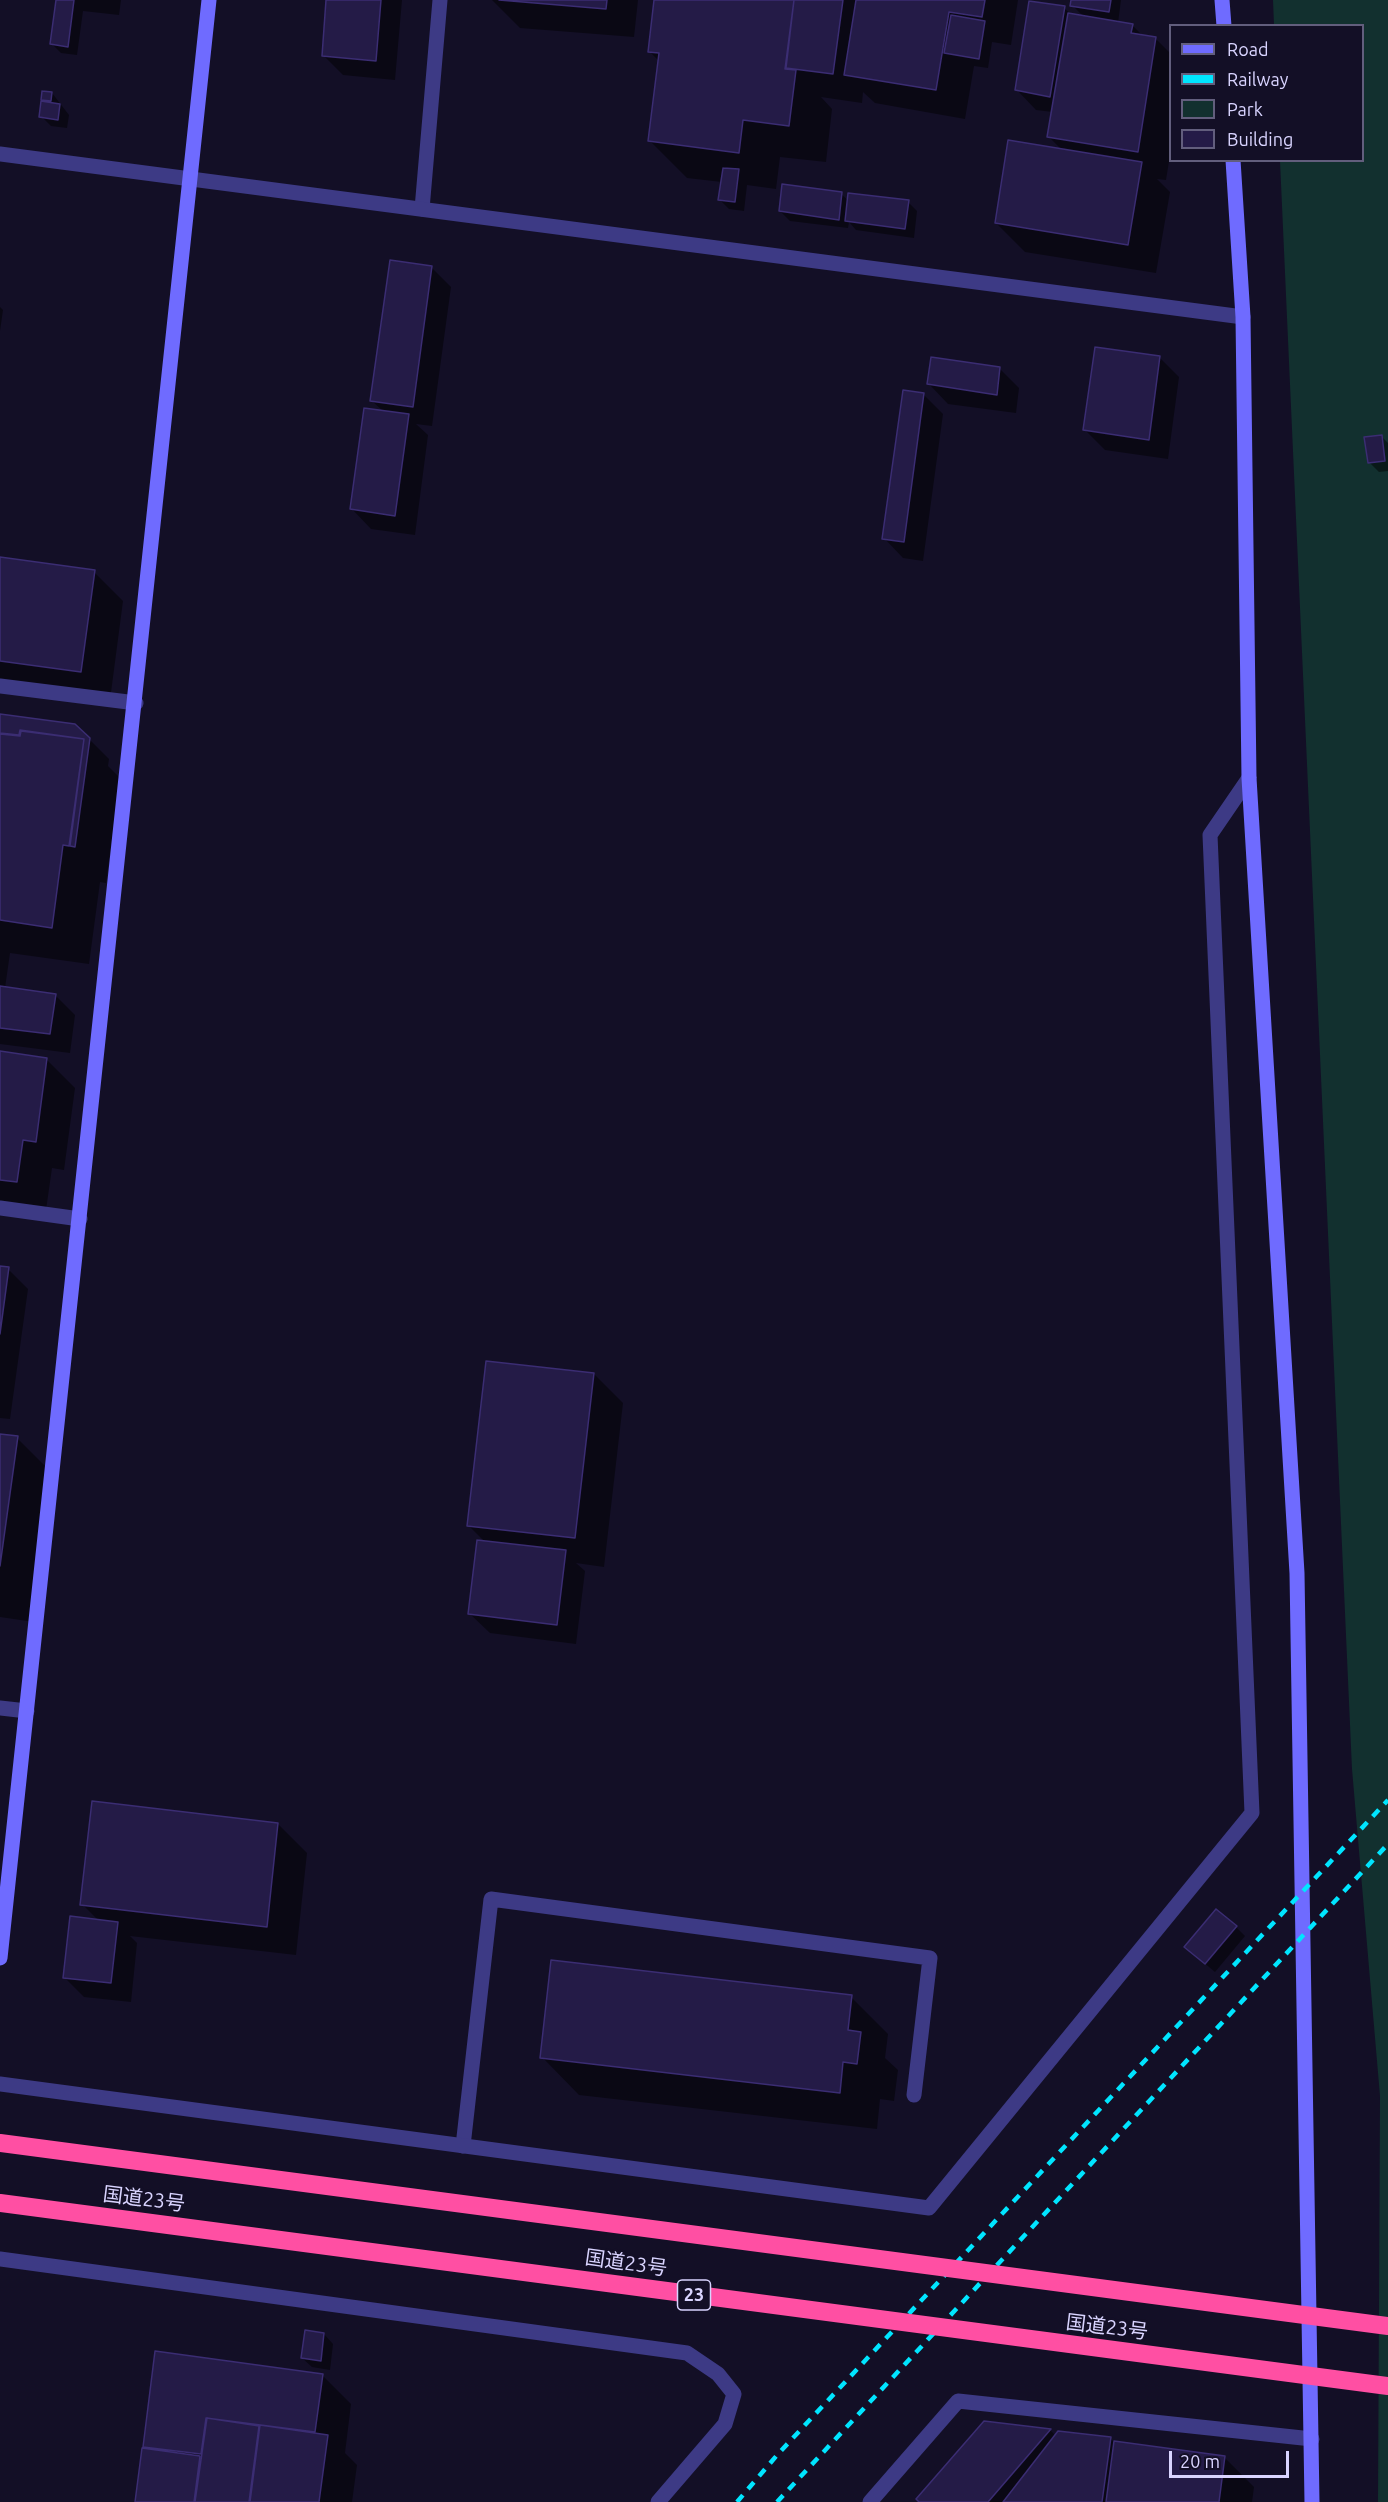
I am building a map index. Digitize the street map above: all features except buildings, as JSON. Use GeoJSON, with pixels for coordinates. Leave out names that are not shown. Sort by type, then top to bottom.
{"type":"FeatureCollection","features":[{"type":"Feature","properties":{"kind":"highway","name":"国道23号"},"geometry":{"type":"LineString","coordinates":[[0,2143],[1388,2326]]}},
{"type":"Feature","properties":{"kind":"highway","name":"国道23号"},"geometry":{"type":"LineString","coordinates":[[0,2203],[1388,2386]]}},
{"type":"Feature","properties":{"kind":"street"},"geometry":{"type":"LineString","coordinates":[[0,1958],[192,179],[209,0]]}},
{"type":"Feature","properties":{"kind":"street"},"geometry":{"type":"LineString","coordinates":[[422,209],[440,0]]}},
{"type":"Feature","properties":{"kind":"street"},"geometry":{"type":"LineString","coordinates":[[1222,0],[1224,24]]}},
{"type":"Feature","properties":{"kind":"street"},"geometry":{"type":"LineString","coordinates":[[0,154],[1243,317]]}},
{"type":"Feature","properties":{"kind":"street"},"geometry":{"type":"LineString","coordinates":[[1233,162],[1243,317],[1249,778],[1297,1573],[1312,2502]]}},
{"type":"Feature","properties":{"kind":"street"},"geometry":{"type":"LineString","coordinates":[[0,686],[136,703]]}},
{"type":"Feature","properties":{"kind":"street"},"geometry":{"type":"LineString","coordinates":[[0,2084],[929,2208],[1252,1813],[1210,835],[1249,778]]}},
{"type":"Feature","properties":{"kind":"street"},"geometry":{"type":"LineString","coordinates":[[0,1208],[80,1219]]}},
{"type":"Feature","properties":{"kind":"street"},"geometry":{"type":"LineString","coordinates":[[0,1708],[27,1711]]}},
{"type":"Feature","properties":{"kind":"street"},"geometry":{"type":"LineString","coordinates":[[463,2146],[491,1899],[930,1958],[914,2095]]}},
{"type":"Feature","properties":{"kind":"street"},"geometry":{"type":"LineString","coordinates":[[0,2259],[687,2353],[718,2374],[734,2394],[725,2424],[658,2502]]}},
{"type":"Feature","properties":{"kind":"street"},"geometry":{"type":"LineString","coordinates":[[870,2502],[958,2401],[1311,2439]]}},
{"type":"Feature","properties":{"kind":"green space"},"geometry":{"type":"Polygon","coordinates":[[[1273,0],[1388,0],[1388,2502],[1378,2502],[1380,2096],[1352,1769],[1280,162],[1364,162],[1364,24],[1274,24],[1273,0]]]}},
{"type":"Feature","properties":{"kind":"railway"},"geometry":{"type":"LineString","coordinates":[[737,2502],[778,2454],[1388,1800]]}},
{"type":"Feature","properties":{"kind":"railway"},"geometry":{"type":"LineString","coordinates":[[777,2502],[1388,1844]]}}]}
